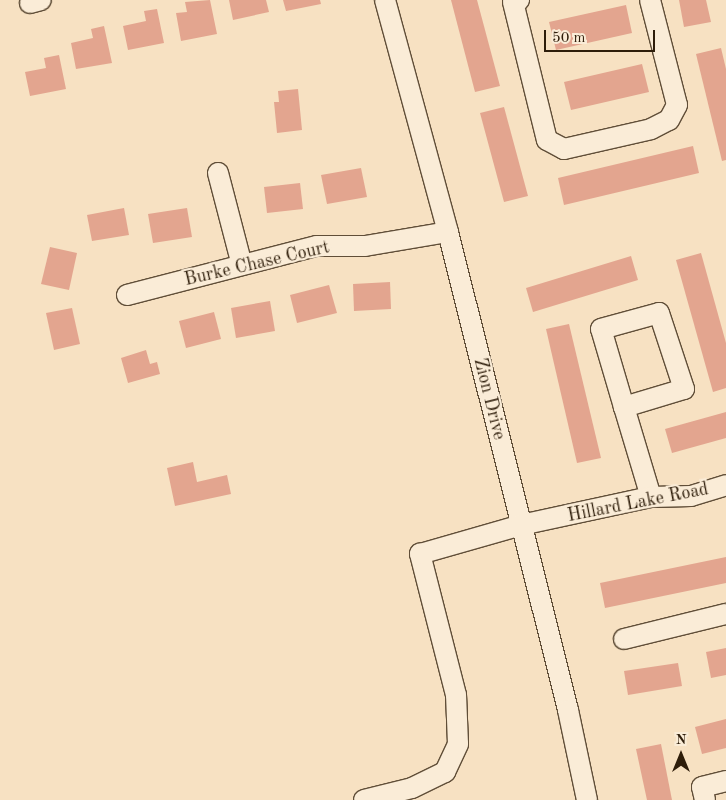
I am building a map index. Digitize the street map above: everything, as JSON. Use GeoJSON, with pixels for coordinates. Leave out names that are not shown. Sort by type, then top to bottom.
{"type":"FeatureCollection","features":[{"type":"Feature","properties":{"kind":"street","name":"Zion Drive"},"geometry":{"type":"LineString","coordinates":[[385,0],[448,232],[568,710],[587,800]]}},
{"type":"Feature","properties":{"kind":"street"},"geometry":{"type":"LineString","coordinates":[[515,1],[547,140],[564,149],[651,129],[669,120],[676,105],[650,0]]}},
{"type":"Feature","properties":{"kind":"street"},"geometry":{"type":"LineString","coordinates":[[218,173],[242,265]]}},
{"type":"Feature","properties":{"kind":"street","name":"Burke Chase Court"},"geometry":{"type":"LineString","coordinates":[[127,295],[317,246],[365,246],[448,232]]}},
{"type":"Feature","properties":{"kind":"street"},"geometry":{"type":"LineString","coordinates":[[624,407],[684,389],[659,313],[601,329],[624,407],[651,497]]}},
{"type":"Feature","properties":{"kind":"street","name":"Hillard Lake Road"},"geometry":{"type":"LineString","coordinates":[[364,800],[412,788],[445,772],[458,744],[456,695],[420,554],[521,525],[651,497],[691,496],[726,485]]}},
{"type":"Feature","properties":{"kind":"street"},"geometry":{"type":"LineString","coordinates":[[624,639],[726,614]]}},
{"type":"Feature","properties":{"kind":"street"},"geometry":{"type":"LineString","coordinates":[[705,800],[702,788],[726,781]]}},
{"type":"Feature","properties":{"kind":"building"},"geometry":{"type":"Polygon","coordinates":[[[210,0],[217,34],[181,41],[176,13],[187,12],[185,2],[210,0]]]}},
{"type":"Feature","properties":{"kind":"building"},"geometry":{"type":"Polygon","coordinates":[[[229,0],[266,0],[269,12],[233,20],[229,0]]]}},
{"type":"Feature","properties":{"kind":"building"},"geometry":{"type":"Polygon","coordinates":[[[283,0],[320,0],[321,4],[286,11],[283,0]]]}},
{"type":"Feature","properties":{"kind":"building"},"geometry":{"type":"Polygon","coordinates":[[[451,0],[477,0],[500,86],[475,92],[451,0]]]}},
{"type":"Feature","properties":{"kind":"building"},"geometry":{"type":"Polygon","coordinates":[[[679,0],[706,0],[711,22],[684,27],[679,0]]]}},
{"type":"Feature","properties":{"kind":"building"},"geometry":{"type":"Polygon","coordinates":[[[626,5],[632,33],[556,50],[549,22],[626,5]]]}},
{"type":"Feature","properties":{"kind":"building"},"geometry":{"type":"Polygon","coordinates":[[[157,9],[164,43],[128,50],[123,26],[146,21],[144,11],[157,9]]]}},
{"type":"Feature","properties":{"kind":"building"},"geometry":{"type":"Polygon","coordinates":[[[104,26],[112,63],[76,69],[71,43],[93,38],[91,29],[104,26]]]}},
{"type":"Feature","properties":{"kind":"building"},"geometry":{"type":"Polygon","coordinates":[[[721,48],[726,69],[726,160],[722,161],[696,54],[721,48]]]}},
{"type":"Feature","properties":{"kind":"building"},"geometry":{"type":"Polygon","coordinates":[[[59,55],[66,89],[30,96],[25,72],[46,68],[44,58],[59,55]]]}},
{"type":"Feature","properties":{"kind":"building"},"geometry":{"type":"Polygon","coordinates":[[[642,64],[649,92],[571,110],[564,82],[642,64]]]}},
{"type":"Feature","properties":{"kind":"building"},"geometry":{"type":"Polygon","coordinates":[[[298,89],[302,130],[277,133],[274,102],[279,102],[278,91],[298,89]]]}},
{"type":"Feature","properties":{"kind":"building"},"geometry":{"type":"Polygon","coordinates":[[[504,107],[528,196],[504,202],[480,113],[504,107]]]}},
{"type":"Feature","properties":{"kind":"building"},"geometry":{"type":"Polygon","coordinates":[[[693,146],[699,173],[564,205],[558,178],[693,146]]]}},
{"type":"Feature","properties":{"kind":"building"},"geometry":{"type":"Polygon","coordinates":[[[361,168],[367,197],[327,204],[321,175],[361,168]]]}},
{"type":"Feature","properties":{"kind":"building"},"geometry":{"type":"Polygon","coordinates":[[[300,183],[303,209],[267,213],[264,187],[300,183]]]}},
{"type":"Feature","properties":{"kind":"building"},"geometry":{"type":"Polygon","coordinates":[[[124,208],[129,235],[92,241],[87,215],[124,208]]]}},
{"type":"Feature","properties":{"kind":"building"},"geometry":{"type":"Polygon","coordinates":[[[187,208],[192,237],[153,243],[148,214],[187,208]]]}},
{"type":"Feature","properties":{"kind":"building"},"geometry":{"type":"Polygon","coordinates":[[[50,247],[77,253],[69,290],[41,284],[50,247]]]}},
{"type":"Feature","properties":{"kind":"building"},"geometry":{"type":"Polygon","coordinates":[[[701,253],[726,343],[726,388],[713,392],[676,260],[701,253]]]}},
{"type":"Feature","properties":{"kind":"building"},"geometry":{"type":"Polygon","coordinates":[[[631,256],[638,280],[533,312],[526,288],[631,256]]]}},
{"type":"Feature","properties":{"kind":"building"},"geometry":{"type":"Polygon","coordinates":[[[390,282],[391,309],[354,311],[353,284],[390,282]]]}},
{"type":"Feature","properties":{"kind":"building"},"geometry":{"type":"Polygon","coordinates":[[[329,285],[337,313],[297,323],[290,295],[329,285]]]}},
{"type":"Feature","properties":{"kind":"building"},"geometry":{"type":"Polygon","coordinates":[[[270,301],[275,331],[236,338],[231,308],[270,301]]]}},
{"type":"Feature","properties":{"kind":"building"},"geometry":{"type":"Polygon","coordinates":[[[72,308],[80,344],[54,350],[46,313],[72,308]]]}},
{"type":"Feature","properties":{"kind":"building"},"geometry":{"type":"Polygon","coordinates":[[[214,312],[221,339],[186,348],[179,321],[214,312]]]}},
{"type":"Feature","properties":{"kind":"building"},"geometry":{"type":"Polygon","coordinates":[[[569,324],[601,458],[577,463],[546,329],[569,324]]]}},
{"type":"Feature","properties":{"kind":"building"},"geometry":{"type":"Polygon","coordinates":[[[146,350],[150,364],[157,362],[160,374],[128,383],[121,358],[146,350]]]}},
{"type":"Feature","properties":{"kind":"building"},"geometry":{"type":"Polygon","coordinates":[[[726,412],[726,438],[672,453],[665,429],[726,412]]]}},
{"type":"Feature","properties":{"kind":"building"},"geometry":{"type":"Polygon","coordinates":[[[193,462],[197,482],[227,475],[231,494],[175,506],[167,468],[193,462]]]}},
{"type":"Feature","properties":{"kind":"building"},"geometry":{"type":"Polygon","coordinates":[[[726,557],[726,583],[605,608],[600,583],[726,557]]]}},
{"type":"Feature","properties":{"kind":"building"},"geometry":{"type":"Polygon","coordinates":[[[726,648],[726,675],[711,678],[706,652],[726,648]]]}},
{"type":"Feature","properties":{"kind":"building"},"geometry":{"type":"Polygon","coordinates":[[[678,663],[682,686],[628,695],[624,671],[678,663]]]}},
{"type":"Feature","properties":{"kind":"building"},"geometry":{"type":"Polygon","coordinates":[[[726,719],[726,748],[702,754],[695,727],[726,719]]]}},
{"type":"Feature","properties":{"kind":"building"},"geometry":{"type":"Polygon","coordinates":[[[661,744],[672,800],[647,800],[636,749],[661,744]]]}}]}
